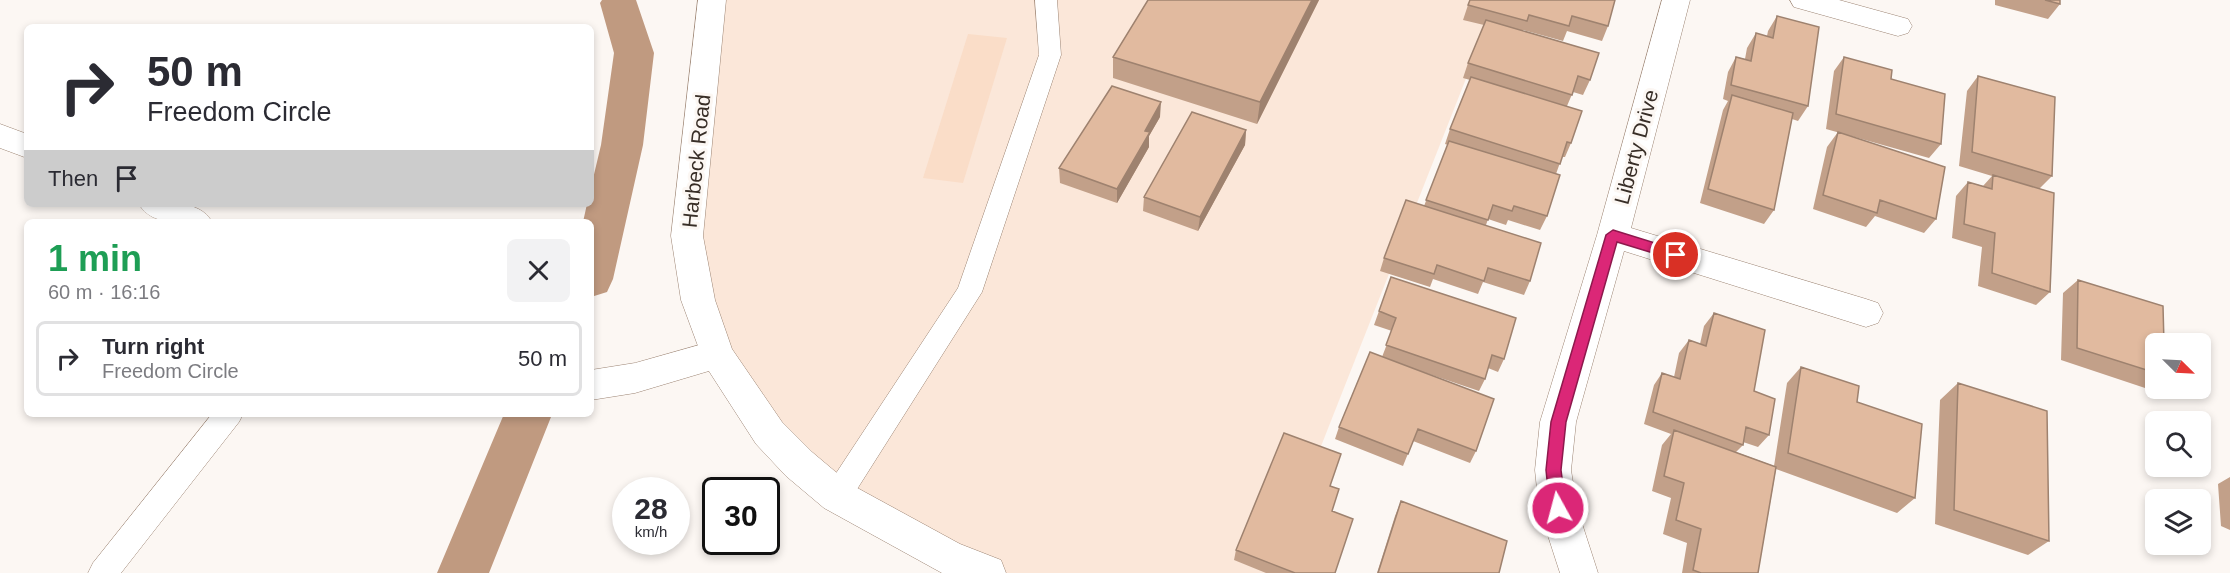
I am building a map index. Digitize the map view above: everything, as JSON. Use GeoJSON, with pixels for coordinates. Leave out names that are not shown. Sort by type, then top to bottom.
{"type":"FeatureCollection","features":[{"type":"Feature","properties":{"kind":"street","name":"Harbeck Road"},"geometry":{"type":"LineString","coordinates":[[712,0],[687,236],[699,300],[717,355],[769,434],[799,464],[837,496],[946,557],[987,573]]}},
{"type":"Feature","properties":{"kind":"street","name":"Liberty Drive"},"geometry":{"type":"LineString","coordinates":[[1579,573],[1558,508],[1553,470],[1558,422],[1613,235],[1676,0]]}},
{"type":"Feature","properties":{"kind":"street"},"geometry":{"type":"LineString","coordinates":[[1804,0],[1898,26]]}},
{"type":"Feature","properties":{"kind":"street"},"geometry":{"type":"LineString","coordinates":[[0,135],[24,146]]}},
{"type":"Feature","properties":{"kind":"street"},"geometry":{"type":"LineString","coordinates":[[162,207],[189,219]]}},
{"type":"Feature","properties":{"kind":"street"},"geometry":{"type":"LineString","coordinates":[[1613,235],[1866,313]]}},
{"type":"Feature","properties":{"kind":"street"},"geometry":{"type":"LineString","coordinates":[[594,385],[635,378],[717,355]]}},
{"type":"Feature","properties":{"kind":"lane"},"geometry":{"type":"LineString","coordinates":[[837,496],[969,291],[1050,55],[1046,0]]}},
{"type":"Feature","properties":{"kind":"lane"},"geometry":{"type":"LineString","coordinates":[[103,573],[227,417]]}},
{"type":"Feature","properties":{"kind":"shaded area"},"geometry":{"type":"Polygon","coordinates":[[[712,0],[1497,0],[1271,573],[990,573],[799,464],[698,300],[712,0]]]}},
{"type":"Feature","properties":{"kind":"shaded area"},"geometry":{"type":"Polygon","coordinates":[[[968,34],[1007,38],[963,183],[923,178],[968,34]]]}},
{"type":"Feature","properties":{"kind":"building"},"geometry":{"type":"Polygon","coordinates":[[[1148,0],[1312,0],[1260,102],[1113,57],[1148,0]]]}},
{"type":"Feature","properties":{"kind":"building"},"geometry":{"type":"Polygon","coordinates":[[[1470,0],[1615,0],[1608,26],[1572,16],[1569,26],[1529,15],[1527,21],[1468,5],[1470,0]]]}},
{"type":"Feature","properties":{"kind":"building"},"geometry":{"type":"Polygon","coordinates":[[[2045,0],[2060,0],[2060,4],[2045,0]]]}},
{"type":"Feature","properties":{"kind":"building"},"geometry":{"type":"Polygon","coordinates":[[[1777,16],[1819,27],[1808,106],[1731,85],[1736,57],[1751,61],[1756,33],[1773,38],[1777,16]]]}},
{"type":"Feature","properties":{"kind":"building"},"geometry":{"type":"Polygon","coordinates":[[[1486,20],[1599,53],[1590,80],[1578,76],[1572,95],[1468,63],[1486,20]]]}},
{"type":"Feature","properties":{"kind":"building"},"geometry":{"type":"Polygon","coordinates":[[[1844,57],[1892,70],[1891,79],[1945,94],[1941,144],[1836,114],[1844,57]]]}},
{"type":"Feature","properties":{"kind":"building"},"geometry":{"type":"Polygon","coordinates":[[[1978,76],[2055,97],[2052,176],[1972,152],[1978,76]]]}},
{"type":"Feature","properties":{"kind":"building"},"geometry":{"type":"Polygon","coordinates":[[[1471,77],[1582,111],[1571,143],[1567,142],[1560,164],[1450,129],[1471,77]]]}},
{"type":"Feature","properties":{"kind":"building"},"geometry":{"type":"Polygon","coordinates":[[[1112,86],[1161,102],[1145,131],[1150,132],[1117,189],[1059,168],[1112,86]]]}},
{"type":"Feature","properties":{"kind":"building"},"geometry":{"type":"Polygon","coordinates":[[[1732,95],[1793,113],[1774,210],[1708,189],[1732,95]]]}},
{"type":"Feature","properties":{"kind":"building"},"geometry":{"type":"Polygon","coordinates":[[[1192,112],[1246,130],[1200,217],[1144,197],[1192,112]]]}},
{"type":"Feature","properties":{"kind":"building"},"geometry":{"type":"Polygon","coordinates":[[[1838,132],[1945,167],[1936,219],[1880,200],[1877,213],[1823,195],[1838,132]]]}},
{"type":"Feature","properties":{"kind":"building"},"geometry":{"type":"Polygon","coordinates":[[[1449,141],[1560,175],[1547,216],[1514,206],[1512,211],[1493,205],[1488,220],[1426,200],[1449,141]]]}},
{"type":"Feature","properties":{"kind":"building"},"geometry":{"type":"Polygon","coordinates":[[[1993,175],[2054,193],[2050,292],[1992,273],[1995,233],[1964,224],[1968,182],[1992,189],[1993,175]]]}},
{"type":"Feature","properties":{"kind":"building"},"geometry":{"type":"Polygon","coordinates":[[[1406,200],[1541,243],[1530,281],[1488,268],[1484,281],[1437,265],[1434,274],[1384,258],[1406,200]]]}},
{"type":"Feature","properties":{"kind":"building"},"geometry":{"type":"Polygon","coordinates":[[[1391,277],[1516,318],[1504,359],[1492,355],[1485,379],[1386,345],[1396,318],[1379,311],[1391,277]]]}},
{"type":"Feature","properties":{"kind":"building"},"geometry":{"type":"Polygon","coordinates":[[[2078,280],[2163,306],[2164,333],[2145,333],[2145,370],[2077,348],[2078,280]]]}},
{"type":"Feature","properties":{"kind":"building"},"geometry":{"type":"Polygon","coordinates":[[[1714,313],[1765,330],[1754,391],[1775,399],[1769,435],[1746,427],[1743,445],[1653,412],[1662,373],[1680,379],[1689,340],[1706,346],[1714,313]]]}},
{"type":"Feature","properties":{"kind":"building"},"geometry":{"type":"Polygon","coordinates":[[[1370,352],[1494,399],[1476,451],[1418,429],[1408,454],[1339,427],[1370,352]]]}},
{"type":"Feature","properties":{"kind":"building"},"geometry":{"type":"Polygon","coordinates":[[[1801,367],[1859,386],[1857,402],[1922,424],[1915,498],[1788,453],[1801,367]]]}},
{"type":"Feature","properties":{"kind":"building"},"geometry":{"type":"Polygon","coordinates":[[[1958,383],[2047,411],[2049,541],[1954,510],[1958,383]]]}},
{"type":"Feature","properties":{"kind":"building"},"geometry":{"type":"Polygon","coordinates":[[[1674,430],[1776,467],[1758,573],[1701,573],[1693,570],[1701,529],[1676,520],[1684,483],[1664,476],[1674,430]]]}},
{"type":"Feature","properties":{"kind":"building"},"geometry":{"type":"Polygon","coordinates":[[[1284,433],[1341,454],[1330,486],[1339,489],[1332,511],[1353,519],[1335,573],[1295,573],[1236,550],[1284,433]]]}},
{"type":"Feature","properties":{"kind":"building"},"geometry":{"type":"Polygon","coordinates":[[[1401,501],[1507,541],[1499,573],[1378,573],[1401,501]]]}},
{"type":"Feature","properties":{"kind":"waterway"},"geometry":{"type":"LineString","coordinates":[[594,266],[622,145],[634,53],[619,3]]}},
{"type":"Feature","properties":{"kind":"waterway"},"geometry":{"type":"LineString","coordinates":[[463,573],[527,417]]}},
{"type":"Feature","properties":{"kind":"route"},"geometry":{"type":"LineString","coordinates":[[1558,508],[1553,470],[1558,422],[1613,235],[1676,255]]}}]}
